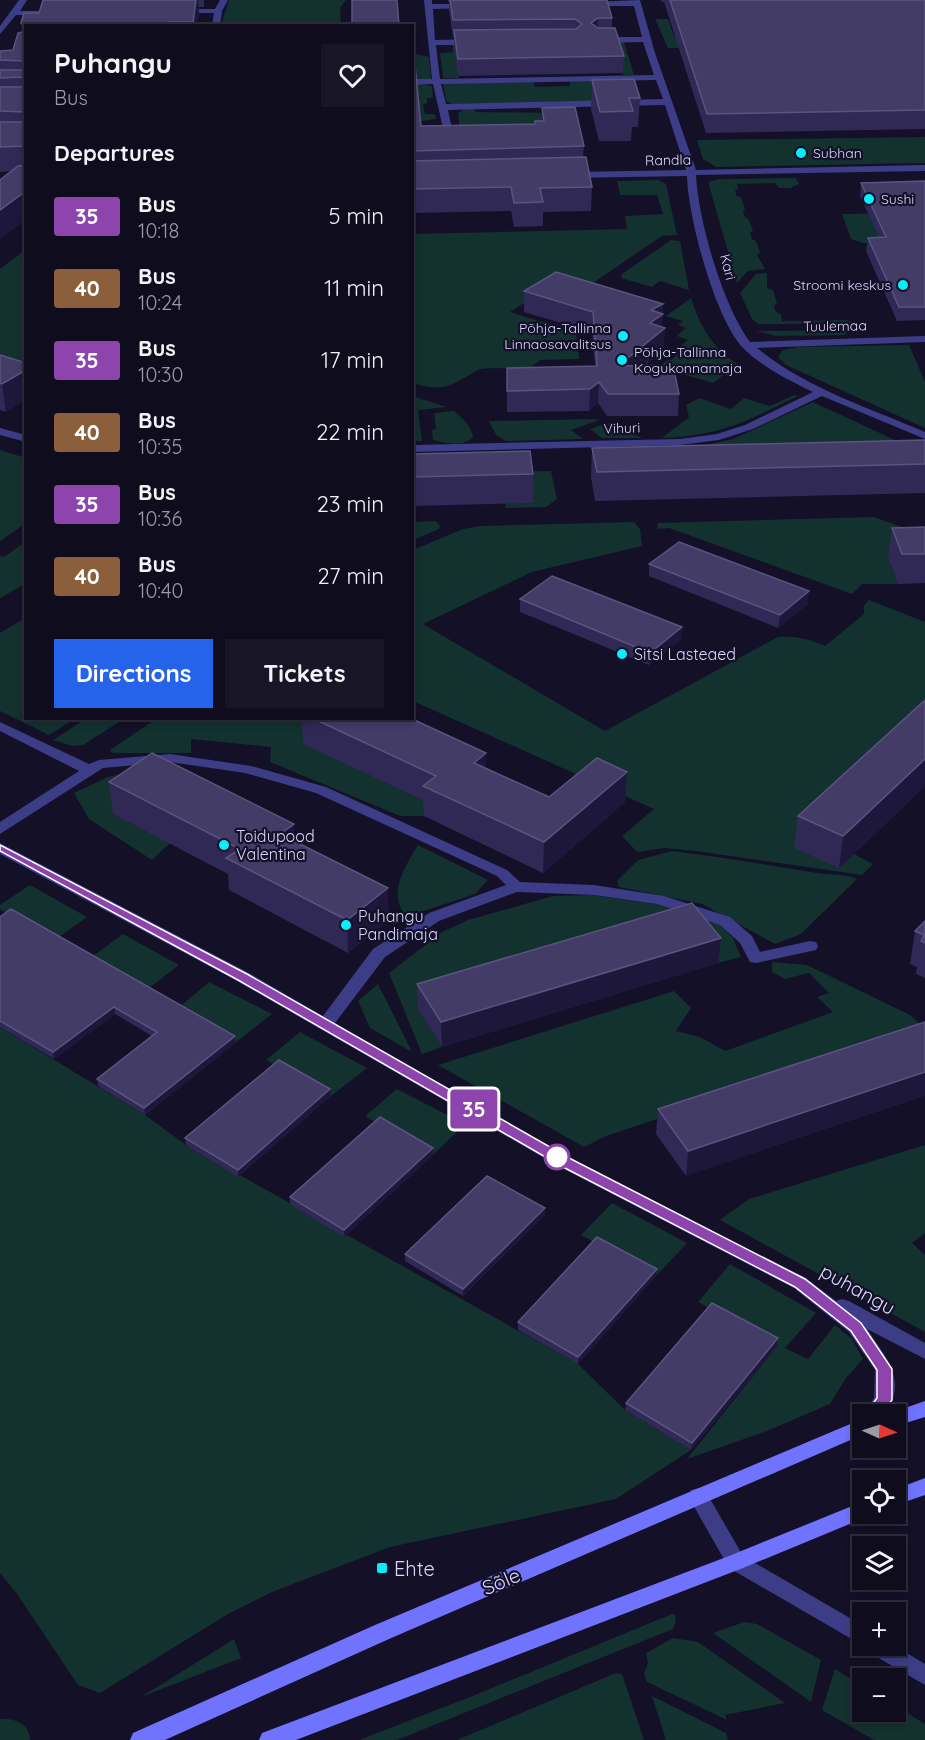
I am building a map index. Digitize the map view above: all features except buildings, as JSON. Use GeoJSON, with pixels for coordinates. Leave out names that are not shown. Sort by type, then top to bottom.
{"type":"FeatureCollection","features":[{"type":"Feature","properties":{"kind":"main road"},"geometry":{"type":"LineString","coordinates":[[906,1415],[925,1409]]}},
{"type":"Feature","properties":{"kind":"main road","name":"Sõle"},"geometry":{"type":"LineString","coordinates":[[141,1740],[382,1632],[852,1431]]}},
{"type":"Feature","properties":{"kind":"main road"},"geometry":{"type":"LineString","coordinates":[[906,1493],[925,1486]]}},
{"type":"Feature","properties":{"kind":"main road"},"geometry":{"type":"LineString","coordinates":[[270,1740],[736,1562],[852,1514]]}},
{"type":"Feature","properties":{"kind":"street"},"geometry":{"type":"LineString","coordinates":[[0,32],[23,0]]}},
{"type":"Feature","properties":{"kind":"street"},"geometry":{"type":"LineString","coordinates":[[216,24],[218,11],[224,0]]}},
{"type":"Feature","properties":{"kind":"street"},"geometry":{"type":"LineString","coordinates":[[576,4],[636,2]]}},
{"type":"Feature","properties":{"kind":"street","name":"Kari"},"geometry":{"type":"LineString","coordinates":[[636,2],[692,173],[692,185],[718,291],[728,318],[746,345],[769,362],[823,391],[925,436]]}},
{"type":"Feature","properties":{"kind":"street"},"geometry":{"type":"LineString","coordinates":[[450,144],[431,43],[429,3],[474,6]]}},
{"type":"Feature","properties":{"kind":"street"},"geometry":{"type":"LineString","coordinates":[[170,11],[218,11]]}},
{"type":"Feature","properties":{"kind":"street"},"geometry":{"type":"LineString","coordinates":[[14,13],[55,13]]}},
{"type":"Feature","properties":{"kind":"street"},"geometry":{"type":"LineString","coordinates":[[597,40],[647,39]]}},
{"type":"Feature","properties":{"kind":"street"},"geometry":{"type":"LineString","coordinates":[[431,43],[483,42]]}},
{"type":"Feature","properties":{"kind":"street"},"geometry":{"type":"LineString","coordinates":[[414,82],[660,77]]}},
{"type":"Feature","properties":{"kind":"street"},"geometry":{"type":"LineString","coordinates":[[444,107],[669,102]]}},
{"type":"Feature","properties":{"kind":"street","name":"Randla"},"geometry":{"type":"LineString","coordinates":[[555,176],[925,168]]}},
{"type":"Feature","properties":{"kind":"street","name":"Tuulemaa"},"geometry":{"type":"LineString","coordinates":[[746,345],[925,339]]}},
{"type":"Feature","properties":{"kind":"street","name":"Vihuri"},"geometry":{"type":"LineString","coordinates":[[414,449],[680,442],[719,438],[749,427],[823,391]]}},
{"type":"Feature","properties":{"kind":"street"},"geometry":{"type":"LineString","coordinates":[[0,431],[24,438]]}},
{"type":"Feature","properties":{"kind":"street"},"geometry":{"type":"LineString","coordinates":[[0,726],[89,770]]}},
{"type":"Feature","properties":{"kind":"street"},"geometry":{"type":"LineString","coordinates":[[0,829],[99,764],[170,758],[246,769],[321,790],[502,873],[516,887]]}},
{"type":"Feature","properties":{"kind":"street","name":"puhangu"},"geometry":{"type":"LineString","coordinates":[[0,848],[326,1023],[566,1163],[800,1283],[925,1352]]}},
{"type":"Feature","properties":{"kind":"street"},"geometry":{"type":"LineString","coordinates":[[326,1023],[379,953],[434,917],[516,887],[594,890],[659,899],[725,921],[746,940],[756,958],[810,946]]}},
{"type":"Feature","properties":{"kind":"street","name":"puhangu"},"geometry":{"type":"LineString","coordinates":[[800,1283],[856,1327],[884,1369],[884,1400],[881,1404]]}},
{"type":"Feature","properties":{"kind":"street"},"geometry":{"type":"LineString","coordinates":[[698,1496],[736,1562],[852,1630]]}},
{"type":"Feature","properties":{"kind":"street"},"geometry":{"type":"LineString","coordinates":[[894,1656],[925,1675]]}},
{"type":"Feature","properties":{"kind":"green space"},"geometry":{"type":"Polygon","coordinates":[[[229,0],[346,0],[340,8],[341,24],[221,24],[229,0]]]}},
{"type":"Feature","properties":{"kind":"green space"},"geometry":{"type":"Polygon","coordinates":[[[655,19],[668,19],[674,36],[721,35],[682,48],[668,48],[655,19]]]}},
{"type":"Feature","properties":{"kind":"green space"},"geometry":{"type":"Polygon","coordinates":[[[624,42],[634,75],[623,75],[620,64],[457,66],[459,78],[443,78],[440,53],[453,52],[453,46],[439,46],[624,42]]]}},
{"type":"Feature","properties":{"kind":"green space"},"geometry":{"type":"Polygon","coordinates":[[[414,54],[429,57],[431,79],[415,79],[414,54]]]}},
{"type":"Feature","properties":{"kind":"green space"},"geometry":{"type":"Polygon","coordinates":[[[635,80],[640,100],[452,104],[446,101],[443,83],[533,82],[535,87],[570,86],[570,81],[635,80]]]}},
{"type":"Feature","properties":{"kind":"green space"},"geometry":{"type":"Polygon","coordinates":[[[414,83],[432,86],[433,98],[427,98],[427,103],[423,104],[425,114],[435,114],[436,119],[414,122],[414,83]]]}},
{"type":"Feature","properties":{"kind":"green space"},"geometry":{"type":"Polygon","coordinates":[[[467,108],[474,108],[476,112],[566,113],[526,130],[460,130],[458,113],[467,108]]]}},
{"type":"Feature","properties":{"kind":"green space"},"geometry":{"type":"Polygon","coordinates":[[[925,137],[925,163],[716,167],[703,159],[697,140],[925,137]]]}},
{"type":"Feature","properties":{"kind":"green space"},"geometry":{"type":"Polygon","coordinates":[[[796,178],[799,184],[790,188],[779,188],[775,183],[737,184],[738,189],[735,191],[737,196],[741,197],[745,209],[744,216],[749,220],[753,231],[750,233],[752,239],[756,241],[760,253],[757,255],[765,269],[748,271],[737,283],[708,182],[719,179],[796,178]]]}},
{"type":"Feature","properties":{"kind":"green space"},"geometry":{"type":"Polygon","coordinates":[[[658,180],[666,184],[677,235],[662,236],[593,283],[549,287],[510,312],[576,332],[579,359],[541,360],[524,371],[520,369],[481,369],[447,386],[433,387],[414,383],[414,234],[627,229],[625,216],[663,214],[657,195],[620,195],[617,181],[658,180]]]}},
{"type":"Feature","properties":{"kind":"green space"},"geometry":{"type":"Polygon","coordinates":[[[925,213],[891,242],[864,243],[851,239],[842,214],[925,213]]]}},
{"type":"Feature","properties":{"kind":"green space"},"geometry":{"type":"Polygon","coordinates":[[[671,240],[680,241],[689,290],[660,281],[652,287],[621,278],[622,274],[671,240]]]}},
{"type":"Feature","properties":{"kind":"green space"},"geometry":{"type":"Polygon","coordinates":[[[24,251],[24,390],[0,382],[0,269],[24,251]]]}},
{"type":"Feature","properties":{"kind":"green space"},"geometry":{"type":"Polygon","coordinates":[[[767,273],[767,288],[773,290],[777,303],[774,306],[776,312],[781,314],[782,321],[847,320],[855,324],[758,324],[752,319],[740,293],[756,274],[767,273]]]}},
{"type":"Feature","properties":{"kind":"green space"},"geometry":{"type":"Polygon","coordinates":[[[691,298],[708,336],[721,351],[738,364],[713,383],[658,367],[677,355],[672,353],[688,340],[677,336],[686,328],[678,325],[683,321],[666,316],[691,298]]]}},
{"type":"Feature","properties":{"kind":"green space"},"geometry":{"type":"Polygon","coordinates":[[[756,331],[849,331],[845,335],[776,336],[756,331]]]}},
{"type":"Feature","properties":{"kind":"green space"},"geometry":{"type":"Polygon","coordinates":[[[909,345],[925,382],[925,428],[786,365],[778,357],[783,350],[798,347],[909,345]]]}},
{"type":"Feature","properties":{"kind":"green space"},"geometry":{"type":"Polygon","coordinates":[[[794,395],[798,396],[733,426],[700,434],[662,438],[689,417],[686,405],[699,398],[731,409],[744,398],[770,406],[794,395]]]}},
{"type":"Feature","properties":{"kind":"green space"},"geometry":{"type":"Polygon","coordinates":[[[414,397],[447,407],[418,410],[422,441],[414,441],[414,397]]]}},
{"type":"Feature","properties":{"kind":"green space"},"geometry":{"type":"Polygon","coordinates":[[[813,402],[925,454],[660,447],[705,445],[733,439],[813,402]]]}},
{"type":"Feature","properties":{"kind":"green space"},"geometry":{"type":"Polygon","coordinates":[[[454,411],[468,426],[473,437],[459,444],[433,440],[432,430],[436,429],[434,413],[454,411]]]}},
{"type":"Feature","properties":{"kind":"green space"},"geometry":{"type":"Polygon","coordinates":[[[599,420],[571,430],[583,439],[506,441],[496,435],[489,421],[599,420]]]}},
{"type":"Feature","properties":{"kind":"green space"},"geometry":{"type":"Polygon","coordinates":[[[608,423],[642,438],[602,438],[590,429],[608,423]]]}},
{"type":"Feature","properties":{"kind":"green space"},"geometry":{"type":"Polygon","coordinates":[[[0,450],[24,457],[24,525],[0,541],[0,450]]]}},
{"type":"Feature","properties":{"kind":"green space"},"geometry":{"type":"Polygon","coordinates":[[[551,471],[557,499],[546,507],[505,508],[506,504],[414,474],[551,471]]]}},
{"type":"Feature","properties":{"kind":"green space"},"geometry":{"type":"Polygon","coordinates":[[[874,517],[921,534],[888,558],[898,584],[862,584],[852,594],[669,528],[657,529],[658,523],[874,517]]]}},
{"type":"Feature","properties":{"kind":"green space"},"geometry":{"type":"Polygon","coordinates":[[[436,521],[440,526],[439,529],[414,540],[414,522],[436,521]]]}},
{"type":"Feature","properties":{"kind":"green space"},"geometry":{"type":"Polygon","coordinates":[[[634,522],[640,529],[642,546],[532,572],[423,624],[605,731],[778,637],[802,638],[825,646],[864,614],[864,605],[869,600],[925,622],[925,727],[839,868],[854,854],[873,864],[862,875],[696,851],[664,848],[637,852],[622,836],[654,809],[414,701],[414,550],[463,529],[480,526],[634,522]]]}},
{"type":"Feature","properties":{"kind":"green space"},"geometry":{"type":"Polygon","coordinates":[[[24,543],[24,585],[0,598],[0,556],[4,557],[24,543]]]}},
{"type":"Feature","properties":{"kind":"green space"},"geometry":{"type":"Polygon","coordinates":[[[24,619],[24,720],[73,720],[49,735],[0,711],[0,633],[24,619]]]}},
{"type":"Feature","properties":{"kind":"green space"},"geometry":{"type":"Polygon","coordinates":[[[84,720],[122,720],[83,745],[73,746],[53,740],[84,720]]]}},
{"type":"Feature","properties":{"kind":"green space"},"geometry":{"type":"Polygon","coordinates":[[[155,720],[340,720],[436,806],[424,816],[400,816],[270,762],[271,747],[191,739],[191,753],[112,753],[110,750],[155,720]]]}},
{"type":"Feature","properties":{"kind":"green space"},"geometry":{"type":"Polygon","coordinates":[[[140,770],[113,814],[170,843],[152,860],[89,819],[74,793],[108,777],[140,770]]]}},
{"type":"Feature","properties":{"kind":"green space"},"geometry":{"type":"Polygon","coordinates":[[[418,845],[488,880],[475,894],[421,912],[404,913],[400,905],[398,888],[404,870],[418,845]]]}},
{"type":"Feature","properties":{"kind":"green space"},"geometry":{"type":"Polygon","coordinates":[[[672,851],[857,879],[801,934],[775,944],[702,904],[619,887],[617,881],[638,860],[672,851]]]}},
{"type":"Feature","properties":{"kind":"green space"},"geometry":{"type":"Polygon","coordinates":[[[30,885],[87,917],[55,940],[0,909],[0,905],[30,885]]]}},
{"type":"Feature","properties":{"kind":"green space"},"geometry":{"type":"Polygon","coordinates":[[[591,895],[656,904],[719,924],[733,938],[741,957],[718,963],[690,927],[418,1009],[442,1047],[422,1054],[389,973],[442,932],[468,920],[553,896],[591,895]]]}},
{"type":"Feature","properties":{"kind":"green space"},"geometry":{"type":"Polygon","coordinates":[[[123,934],[179,965],[144,992],[89,959],[123,934]]]}},
{"type":"Feature","properties":{"kind":"green space"},"geometry":{"type":"Polygon","coordinates":[[[772,962],[807,965],[910,1015],[919,1023],[921,1031],[606,1136],[584,1147],[438,1065],[674,991],[691,1008],[676,1031],[700,1037],[725,1051],[833,1012],[817,997],[829,993],[809,973],[785,979],[772,972],[772,962]]]}},
{"type":"Feature","properties":{"kind":"green space"},"geometry":{"type":"Polygon","coordinates":[[[209,982],[272,1014],[235,1043],[177,1009],[209,982]]]}},
{"type":"Feature","properties":{"kind":"green space"},"geometry":{"type":"Polygon","coordinates":[[[378,984],[412,1052],[370,1028],[358,1001],[378,984]]]}},
{"type":"Feature","properties":{"kind":"green space"},"geometry":{"type":"Polygon","coordinates":[[[0,1027],[145,1115],[186,1145],[578,1364],[625,1410],[691,1450],[616,1499],[390,1547],[272,1592],[228,1614],[100,1693],[78,1685],[17,1594],[0,1573],[0,1027]]]}},
{"type":"Feature","properties":{"kind":"green space"},"geometry":{"type":"Polygon","coordinates":[[[300,1032],[367,1068],[331,1096],[266,1060],[300,1032]]]}},
{"type":"Feature","properties":{"kind":"green space"},"geometry":{"type":"Polygon","coordinates":[[[397,1089],[465,1124],[433,1155],[365,1116],[397,1089]]]}},
{"type":"Feature","properties":{"kind":"green space"},"geometry":{"type":"Polygon","coordinates":[[[925,1145],[925,1233],[912,1243],[925,1255],[925,1332],[720,1220],[749,1199],[925,1145]]]}},
{"type":"Feature","properties":{"kind":"green space"},"geometry":{"type":"Polygon","coordinates":[[[612,1203],[687,1243],[656,1276],[581,1235],[612,1203]]]}},
{"type":"Feature","properties":{"kind":"green space"},"geometry":{"type":"Polygon","coordinates":[[[730,1264],[816,1313],[785,1348],[808,1359],[835,1325],[852,1339],[863,1359],[846,1378],[830,1404],[767,1431],[687,1459],[777,1346],[698,1302],[730,1264]]]}},
{"type":"Feature","properties":{"kind":"green space"},"geometry":{"type":"Polygon","coordinates":[[[672,1614],[675,1615],[676,1622],[673,1629],[397,1740],[359,1740],[475,1695],[672,1614]]]}},
{"type":"Feature","properties":{"kind":"green space"},"geometry":{"type":"Polygon","coordinates":[[[744,1622],[757,1624],[821,1660],[811,1702],[713,1633],[744,1622]]]}},
{"type":"Feature","properties":{"kind":"green space"},"geometry":{"type":"Polygon","coordinates":[[[673,1638],[698,1642],[785,1703],[725,1715],[727,1720],[647,1682],[644,1674],[648,1663],[646,1653],[673,1638]]]}},
{"type":"Feature","properties":{"kind":"green space"},"geometry":{"type":"Polygon","coordinates":[[[234,1639],[241,1658],[141,1697],[234,1639]]]}},
{"type":"Feature","properties":{"kind":"green space"},"geometry":{"type":"Polygon","coordinates":[[[835,1669],[852,1680],[852,1722],[906,1722],[906,1712],[925,1724],[925,1740],[874,1740],[822,1710],[835,1669]]]}},
{"type":"Feature","properties":{"kind":"green space"},"geometry":{"type":"Polygon","coordinates":[[[616,1673],[622,1674],[644,1740],[457,1740],[616,1673]]]}},
{"type":"Feature","properties":{"kind":"green space"},"geometry":{"type":"Polygon","coordinates":[[[652,1696],[726,1733],[728,1740],[666,1740],[652,1696]]]}},
{"type":"Feature","properties":{"kind":"green space"},"geometry":{"type":"Polygon","coordinates":[[[0,1719],[11,1719],[20,1723],[27,1729],[30,1740],[0,1740],[0,1719]]]}},
{"type":"Feature","properties":{"kind":"bus line","name":"35"},"geometry":{"type":"LineString","coordinates":[[0,848],[326,1023],[566,1163],[800,1283],[856,1327],[884,1369],[884,1400],[881,1404]]}},
{"type":"Feature","properties":{"kind":"place","name":"Subhan"},"geometry":{"type":"Point","coordinates":[801,153]}},
{"type":"Feature","properties":{"kind":"place","name":"Sushi"},"geometry":{"type":"Point","coordinates":[869,199]}},
{"type":"Feature","properties":{"kind":"place","name":"Stroomi keskus"},"geometry":{"type":"Point","coordinates":[903,285]}},
{"type":"Feature","properties":{"kind":"place","name":"Põhja-Tallinna Linnaosavalitsus"},"geometry":{"type":"Point","coordinates":[623,336]}},
{"type":"Feature","properties":{"kind":"place","name":"Põhja-Tallinna Kogukonnamaja"},"geometry":{"type":"Point","coordinates":[622,360]}},
{"type":"Feature","properties":{"kind":"place","name":"Sitsi Lasteaed"},"geometry":{"type":"Point","coordinates":[622,654]}},
{"type":"Feature","properties":{"kind":"place","name":"Toidupood Valentina"},"geometry":{"type":"Point","coordinates":[224,845]}},
{"type":"Feature","properties":{"kind":"place","name":"Puhangu Pandimaja"},"geometry":{"type":"Point","coordinates":[346,925]}},
{"type":"Feature","properties":{"kind":"place","name":"Ehte"},"geometry":{"type":"Point","coordinates":[382,1568]}}]}
